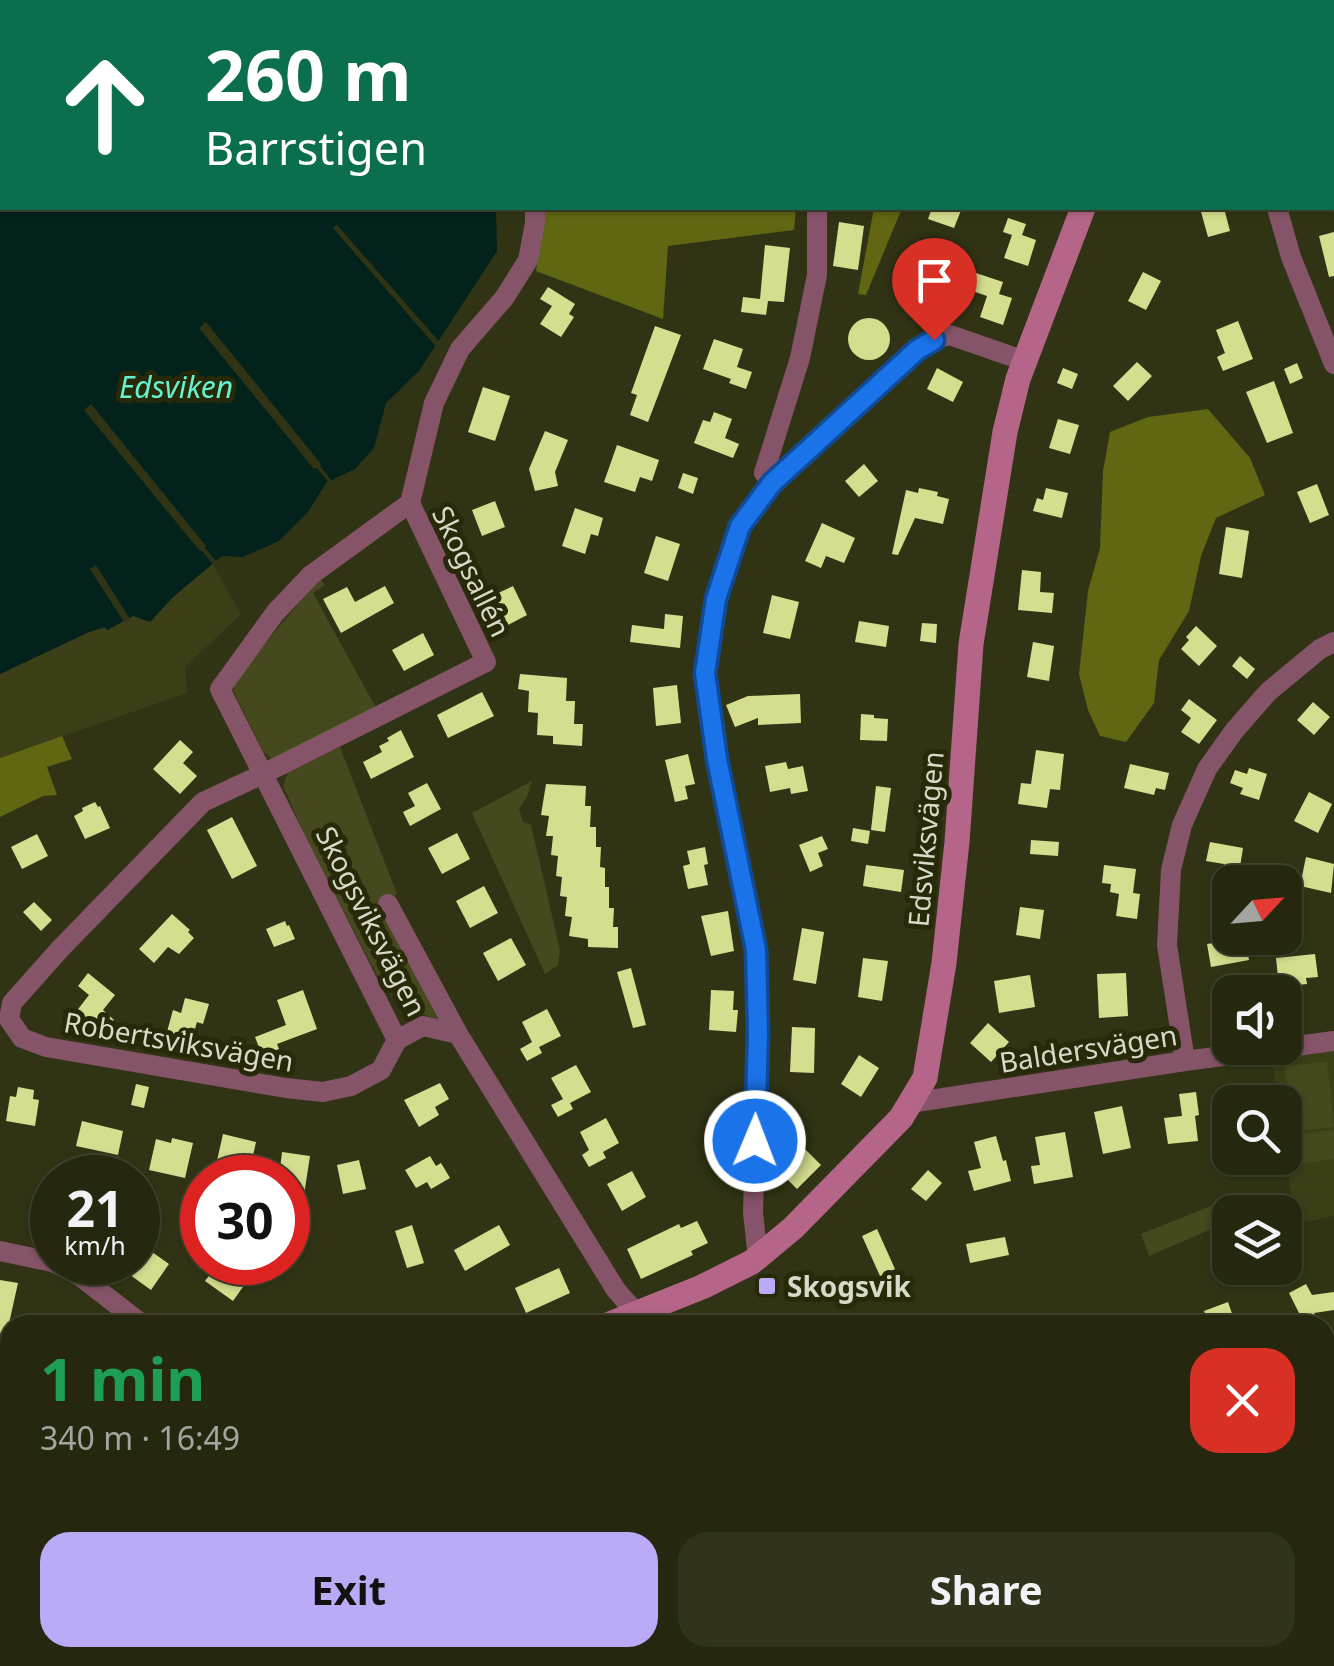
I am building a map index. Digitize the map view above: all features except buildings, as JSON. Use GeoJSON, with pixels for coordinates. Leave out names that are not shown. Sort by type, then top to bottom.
{"type":"FeatureCollection","features":[{"type":"Feature","properties":{"kind":"street"},"geometry":{"type":"LineString","coordinates":[[410,503],[434,403],[460,349],[505,298],[528,260],[536,223],[534,210]]}},
{"type":"Feature","properties":{"kind":"street","name":"Edsviksvägen"},"geometry":{"type":"LineString","coordinates":[[650,1315],[758,1258],[793,1228],[901,1118],[925,1078],[957,842],[971,644],[1005,432],[1024,362],[1082,210]]}},
{"type":"Feature","properties":{"kind":"street"},"geometry":{"type":"LineString","coordinates":[[1278,210],[1291,257],[1334,364]]}},
{"type":"Feature","properties":{"kind":"street"},"geometry":{"type":"LineString","coordinates":[[772,483],[764,472],[800,358],[816,275],[817,213]]}},
{"type":"Feature","properties":{"kind":"street"},"geometry":{"type":"LineString","coordinates":[[758,1258],[753,1213],[756,950],[717,759],[705,673],[716,599],[740,526],[772,483],[917,350],[950,335],[1024,362]]}},
{"type":"Feature","properties":{"kind":"street","name":"Skogsallén"},"geometry":{"type":"LineString","coordinates":[[410,503],[486,662]]}},
{"type":"Feature","properties":{"kind":"street","name":"Skogsviksvägen"},"geometry":{"type":"LineString","coordinates":[[410,503],[311,574],[275,613],[220,689],[397,1040],[424,1026],[458,1034]]}},
{"type":"Feature","properties":{"kind":"street"},"geometry":{"type":"LineString","coordinates":[[1184,1061],[1168,945],[1171,870],[1182,824],[1207,769],[1234,731],[1268,692],[1334,642]]}},
{"type":"Feature","properties":{"kind":"street","name":"Robertsviksvägen"},"geometry":{"type":"LineString","coordinates":[[397,1040],[381,1070],[350,1086],[323,1092],[46,1047],[22,1038],[9,1019],[12,1003],[60,949],[203,802],[486,662]]}},
{"type":"Feature","properties":{"kind":"street","name":"Skogsviksvägen"},"geometry":{"type":"LineString","coordinates":[[388,904],[458,1034],[616,1290],[637,1315]]}},
{"type":"Feature","properties":{"kind":"street","name":"Baldersvägen"},"geometry":{"type":"LineString","coordinates":[[910,1103],[1334,1042]]}},
{"type":"Feature","properties":{"kind":"street"},"geometry":{"type":"LineString","coordinates":[[0,1251],[30,1257]]}},
{"type":"Feature","properties":{"kind":"street"},"geometry":{"type":"LineString","coordinates":[[92,1285],[130,1315]]}},
{"type":"Feature","properties":{"kind":"shaded area"},"geometry":{"type":"Polygon","coordinates":[[[212,563],[241,614],[185,667],[187,693],[0,758],[0,674],[89,632],[105,627],[108,630],[134,615],[150,622],[212,563]]]}},
{"type":"Feature","properties":{"kind":"shaded area"},"geometry":{"type":"Polygon","coordinates":[[[321,580],[325,585],[313,593],[376,708],[272,759],[263,751],[233,690],[235,680],[321,580]]]}},
{"type":"Feature","properties":{"kind":"shaded area"},"geometry":{"type":"Polygon","coordinates":[[[340,747],[397,894],[383,903],[439,1020],[400,1006],[379,979],[308,843],[283,786],[288,772],[340,747]]]}},
{"type":"Feature","properties":{"kind":"shaded area"},"geometry":{"type":"Polygon","coordinates":[[[532,781],[519,809],[523,822],[531,825],[560,950],[558,965],[545,974],[472,813],[532,781]]]}},
{"type":"Feature","properties":{"kind":"shaded area"},"geometry":{"type":"Polygon","coordinates":[[[1334,1049],[1334,1216],[1302,1223],[1302,1195],[1291,1195],[1288,1175],[1302,1175],[1302,1085],[1276,1085],[1273,1065],[1302,1065],[1302,1053],[1334,1049]]]}},
{"type":"Feature","properties":{"kind":"shaded area"},"geometry":{"type":"Polygon","coordinates":[[[1327,1062],[1334,1127],[1302,1130],[1302,1085],[1287,1085],[1284,1066],[1327,1062]]]}},
{"type":"Feature","properties":{"kind":"shaded area"},"geometry":{"type":"Polygon","coordinates":[[[1334,1130],[1334,1159],[1302,1163],[1302,1133],[1334,1130]]]}},
{"type":"Feature","properties":{"kind":"shaded area"},"geometry":{"type":"Polygon","coordinates":[[[1212,1206],[1212,1229],[1149,1256],[1141,1234],[1212,1206]]]}},
{"type":"Feature","properties":{"kind":"green space"},"geometry":{"type":"Polygon","coordinates":[[[545,210],[796,210],[794,230],[668,246],[663,319],[536,271],[545,210]]]}},
{"type":"Feature","properties":{"kind":"green space"},"geometry":{"type":"Polygon","coordinates":[[[874,210],[901,210],[866,295],[858,294],[874,210]]]}},
{"type":"Feature","properties":{"kind":"green space"},"geometry":{"type":"Polygon","coordinates":[[[1208,409],[1250,458],[1265,495],[1216,518],[1201,556],[1189,611],[1159,660],[1154,703],[1126,742],[1100,736],[1088,710],[1079,674],[1088,591],[1100,548],[1103,471],[1110,432],[1148,417],[1208,409]]]}},
{"type":"Feature","properties":{"kind":"green space"},"geometry":{"type":"Polygon","coordinates":[[[62,736],[72,759],[47,767],[57,795],[43,796],[0,817],[0,758],[62,736]]]}},
{"type":"Feature","properties":{"kind":"water","name":"Edsviken"},"geometry":{"type":"Polygon","coordinates":[[[0,210],[496,210],[497,251],[419,371],[386,403],[374,448],[355,469],[326,483],[308,512],[279,541],[243,557],[222,556],[150,622],[133,616],[0,674],[0,210]]]}},
{"type":"Feature","properties":{"kind":"pier"},"geometry":{"type":"Polygon","coordinates":[[[337,225],[442,345],[439,350],[333,228],[337,225]]]}},
{"type":"Feature","properties":{"kind":"pier"},"geometry":{"type":"Polygon","coordinates":[[[206,322],[332,481],[329,483],[314,469],[199,328],[206,322]]]}},
{"type":"Feature","properties":{"kind":"pier"},"geometry":{"type":"Polygon","coordinates":[[[91,404],[206,546],[216,561],[213,564],[84,410],[91,404]]]}},
{"type":"Feature","properties":{"kind":"pier"},"geometry":{"type":"Polygon","coordinates":[[[96,565],[130,619],[124,622],[90,569],[96,565]]]}},
{"type":"Feature","properties":{"kind":"place","name":"Skogsvik"},"geometry":{"type":"Point","coordinates":[767,1286]}},
{"type":"Feature","properties":{"kind":"route"},"geometry":{"type":"LineString","coordinates":[[755,1141],[756,950],[717,759],[705,673],[716,599],[740,526],[772,483],[917,350],[934,340]]}}]}
